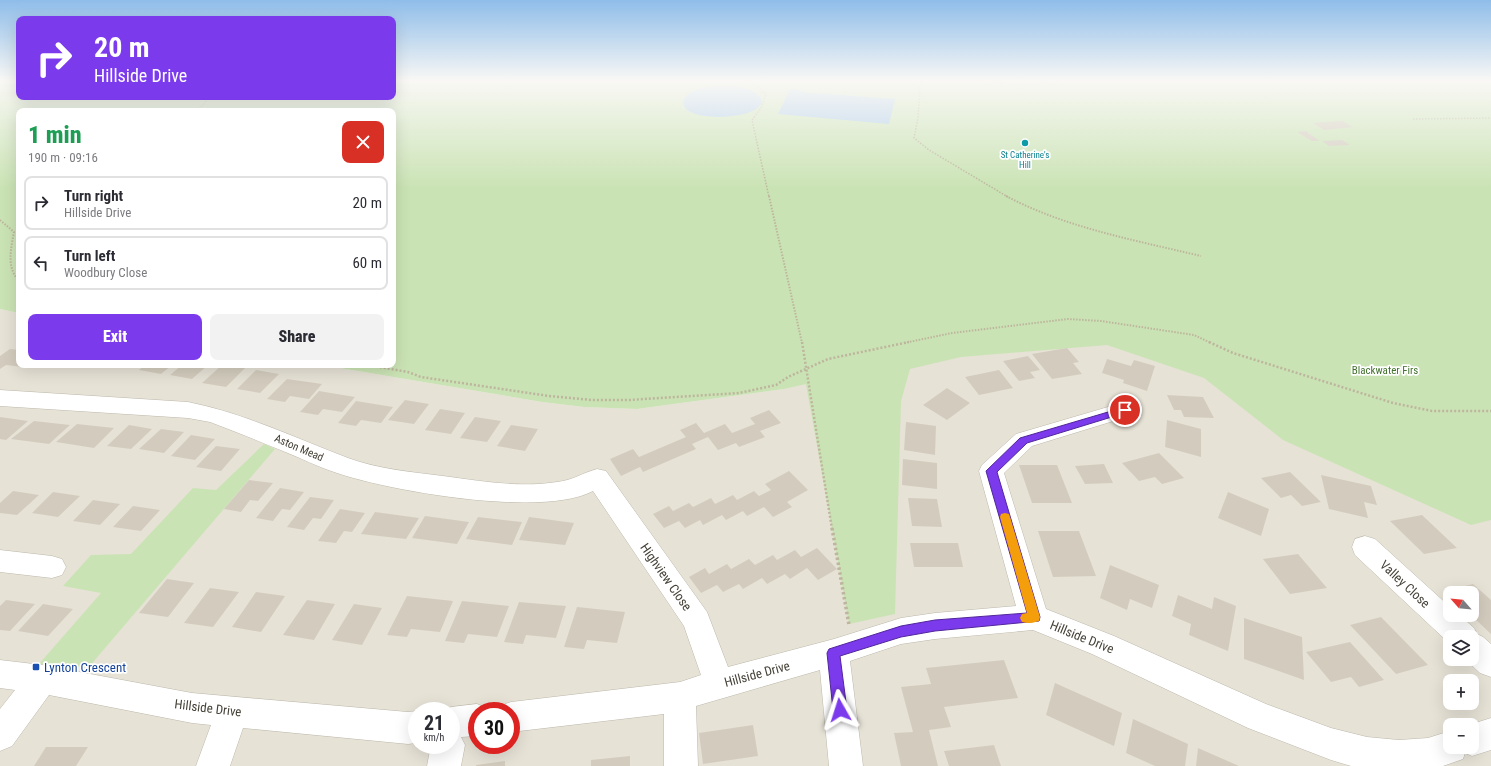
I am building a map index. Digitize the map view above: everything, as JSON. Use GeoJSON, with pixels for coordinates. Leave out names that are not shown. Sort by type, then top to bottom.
{"type":"FeatureCollection","features":[{"type":"Feature","properties":{"kind":"street","name":"Aston Mead"},"geometry":{"type":"LineString","coordinates":[[0,398],[188,410],[214,415],[344,466],[395,479],[486,491],[525,493],[555,492],[578,488],[597,478]]}},
{"type":"Feature","properties":{"kind":"street"},"geometry":{"type":"LineString","coordinates":[[1034,617],[991,471],[1024,440],[1125,410]]}},
{"type":"Feature","properties":{"kind":"street","name":"Highview Close"},"geometry":{"type":"LineString","coordinates":[[597,478],[697,621],[719,684]]}},
{"type":"Feature","properties":{"kind":"street","name":"Valley Close"},"geometry":{"type":"LineString","coordinates":[[1365,547],[1455,630]]}},
{"type":"Feature","properties":{"kind":"street"},"geometry":{"type":"LineString","coordinates":[[0,561],[52,567]]}},
{"type":"Feature","properties":{"kind":"street","name":"Hillside Drive"},"geometry":{"type":"LineString","coordinates":[[520,715],[680,698],[719,684],[843,650],[901,631],[1034,617],[1103,645],[1259,717],[1331,744],[1367,754],[1399,757],[1428,755],[1443,750]]}},
{"type":"Feature","properties":{"kind":"street"},"geometry":{"type":"LineString","coordinates":[[843,650],[846,766]]}},
{"type":"Feature","properties":{"kind":"street"},"geometry":{"type":"LineString","coordinates":[[1479,652],[1491,663]]}},
{"type":"Feature","properties":{"kind":"street","name":"Hillside Drive"},"geometry":{"type":"LineString","coordinates":[[0,674],[42,679],[192,708],[408,728]]}},
{"type":"Feature","properties":{"kind":"street"},"geometry":{"type":"LineString","coordinates":[[0,735],[42,679]]}},
{"type":"Feature","properties":{"kind":"street"},"geometry":{"type":"LineString","coordinates":[[680,698],[681,766]]}},
{"type":"Feature","properties":{"kind":"street"},"geometry":{"type":"LineString","coordinates":[[213,766],[232,712]]}},
{"type":"Feature","properties":{"kind":"street"},"geometry":{"type":"LineString","coordinates":[[1479,738],[1491,734]]}},
{"type":"Feature","properties":{"kind":"street"},"geometry":{"type":"LineString","coordinates":[[444,766],[446,754]]}},
{"type":"Feature","properties":{"kind":"path"},"geometry":{"type":"LineString","coordinates":[[754,117],[752,120],[808,368],[826,497],[843,650]]}},
{"type":"Feature","properties":{"kind":"path"},"geometry":{"type":"LineString","coordinates":[[918,117],[914,138],[924,148],[942,156],[992,189],[1057,219],[1091,230],[1201,256]]}},
{"type":"Feature","properties":{"kind":"path"},"geometry":{"type":"LineString","coordinates":[[1413,120],[1491,118]]}},
{"type":"Feature","properties":{"kind":"path"},"geometry":{"type":"LineString","coordinates":[[0,220],[14,232],[10,269],[16,279]]}},
{"type":"Feature","properties":{"kind":"path"},"geometry":{"type":"LineString","coordinates":[[385,368],[408,372],[421,377],[549,396],[592,400],[690,398],[761,390],[776,385],[788,377],[828,359],[952,333],[1068,319],[1101,321],[1194,335],[1233,353],[1393,403],[1432,411],[1491,411]]}},
{"type":"Feature","properties":{"kind":"shaded area"},"geometry":{"type":"Polygon","coordinates":[[[0,309],[16,312],[16,368],[340,368],[542,402],[584,407],[637,409],[784,389],[972,338],[1118,334],[1491,485],[1491,766],[0,766],[0,309]]]}},
{"type":"Feature","properties":{"kind":"green space","name":"Blackwater Firs"},"geometry":{"type":"Polygon","coordinates":[[[0,117],[16,117],[16,312],[0,309],[0,117]]]}},
{"type":"Feature","properties":{"kind":"green space","name":"Blackwater Firs"},"geometry":{"type":"Polygon","coordinates":[[[396,117],[1491,117],[1491,520],[1471,525],[1283,440],[1204,378],[1107,345],[961,357],[910,369],[901,401],[895,614],[849,624],[806,384],[784,389],[637,409],[584,407],[542,402],[340,368],[396,368],[396,117]]]}},
{"type":"Feature","properties":{"kind":"green space"},"geometry":{"type":"Polygon","coordinates":[[[264,444],[275,449],[88,668],[39,664],[101,593],[63,586],[91,555],[131,554],[193,488],[216,490],[264,444]]]}},
{"type":"Feature","properties":{"kind":"water"},"geometry":{"type":"Polygon","coordinates":[[[808,117],[891,117],[889,124],[808,117]]]}},
{"type":"Feature","properties":{"kind":"building"},"geometry":{"type":"Polygon","coordinates":[[[1342,121],[1353,127],[1324,130],[1313,123],[1342,121]]]}},
{"type":"Feature","properties":{"kind":"building"},"geometry":{"type":"Polygon","coordinates":[[[1307,131],[1320,141],[1312,141],[1297,132],[1307,131]]]}},
{"type":"Feature","properties":{"kind":"building"},"geometry":{"type":"Polygon","coordinates":[[[1342,140],[1350,145],[1329,146],[1322,141],[1342,140]]]}},
{"type":"Feature","properties":{"kind":"building"},"geometry":{"type":"Polygon","coordinates":[[[1067,348],[1079,362],[1073,363],[1082,374],[1052,379],[1032,354],[1067,348]]]}},
{"type":"Feature","properties":{"kind":"building"},"geometry":{"type":"Polygon","coordinates":[[[10,349],[16,350],[16,366],[6,365],[0,369],[0,356],[10,349]]]}},
{"type":"Feature","properties":{"kind":"building"},"geometry":{"type":"Polygon","coordinates":[[[1028,356],[1040,370],[1030,372],[1035,378],[1019,381],[1003,361],[1028,356]]]}},
{"type":"Feature","properties":{"kind":"building"},"geometry":{"type":"Polygon","coordinates":[[[1107,359],[1131,366],[1134,360],[1155,366],[1147,391],[1123,383],[1124,380],[1102,373],[1107,359]]]}},
{"type":"Feature","properties":{"kind":"building"},"geometry":{"type":"Polygon","coordinates":[[[141,368],[168,368],[161,374],[139,370],[141,368]]]}},
{"type":"Feature","properties":{"kind":"building"},"geometry":{"type":"Polygon","coordinates":[[[178,368],[205,368],[192,379],[170,375],[178,368]]]}},
{"type":"Feature","properties":{"kind":"building"},"geometry":{"type":"Polygon","coordinates":[[[219,368],[245,368],[226,387],[202,383],[219,368]]]}},
{"type":"Feature","properties":{"kind":"building"},"geometry":{"type":"Polygon","coordinates":[[[256,370],[279,374],[260,393],[237,389],[256,370]]]}},
{"type":"Feature","properties":{"kind":"building"},"geometry":{"type":"Polygon","coordinates":[[[999,370],[1013,388],[979,395],[965,377],[999,370]]]}},
{"type":"Feature","properties":{"kind":"building"},"geometry":{"type":"Polygon","coordinates":[[[287,379],[322,384],[309,399],[290,396],[285,402],[267,399],[287,379]]]}},
{"type":"Feature","properties":{"kind":"building"},"geometry":{"type":"Polygon","coordinates":[[[947,388],[970,403],[947,420],[923,405],[947,388]]]}},
{"type":"Feature","properties":{"kind":"building"},"geometry":{"type":"Polygon","coordinates":[[[319,391],[355,397],[342,412],[323,409],[318,415],[300,412],[319,391]]]}},
{"type":"Feature","properties":{"kind":"building"},"geometry":{"type":"Polygon","coordinates":[[[1167,395],[1203,397],[1214,418],[1184,417],[1181,410],[1174,410],[1167,395]]]}},
{"type":"Feature","properties":{"kind":"building"},"geometry":{"type":"Polygon","coordinates":[[[405,400],[429,404],[414,424],[388,420],[405,400]]]}},
{"type":"Feature","properties":{"kind":"building"},"geometry":{"type":"Polygon","coordinates":[[[356,401],[393,407],[381,423],[361,420],[356,426],[338,423],[356,401]]]}},
{"type":"Feature","properties":{"kind":"building"},"geometry":{"type":"Polygon","coordinates":[[[440,409],[465,413],[451,434],[425,430],[440,409]]]}},
{"type":"Feature","properties":{"kind":"building"},"geometry":{"type":"Polygon","coordinates":[[[769,410],[781,423],[760,431],[765,437],[739,447],[736,443],[718,450],[708,437],[692,444],[696,449],[643,472],[640,467],[621,476],[610,459],[633,449],[639,457],[686,437],[680,430],[696,423],[704,433],[725,424],[732,433],[755,424],[750,418],[769,410]]]}},
{"type":"Feature","properties":{"kind":"building"},"geometry":{"type":"Polygon","coordinates":[[[0,417],[28,421],[6,440],[0,439],[0,417]]]}},
{"type":"Feature","properties":{"kind":"building"},"geometry":{"type":"Polygon","coordinates":[[[475,417],[501,421],[487,442],[460,438],[475,417]]]}},
{"type":"Feature","properties":{"kind":"building"},"geometry":{"type":"Polygon","coordinates":[[[1167,420],[1201,429],[1201,457],[1165,447],[1167,420]]]}},
{"type":"Feature","properties":{"kind":"building"},"geometry":{"type":"Polygon","coordinates":[[[34,421],[70,425],[49,444],[11,439],[34,421]]]}},
{"type":"Feature","properties":{"kind":"building"},"geometry":{"type":"Polygon","coordinates":[[[906,422],[936,426],[935,455],[904,450],[906,422]]]}},
{"type":"Feature","properties":{"kind":"building"},"geometry":{"type":"Polygon","coordinates":[[[77,424],[114,428],[94,448],[56,442],[77,424]]]}},
{"type":"Feature","properties":{"kind":"building"},"geometry":{"type":"Polygon","coordinates":[[[129,425],[152,429],[131,449],[107,446],[129,425]]]}},
{"type":"Feature","properties":{"kind":"building"},"geometry":{"type":"Polygon","coordinates":[[[511,425],[538,429],[525,451],[497,446],[511,425]]]}},
{"type":"Feature","properties":{"kind":"building"},"geometry":{"type":"Polygon","coordinates":[[[161,429],[184,432],[164,453],[139,449],[161,429]]]}},
{"type":"Feature","properties":{"kind":"building"},"geometry":{"type":"Polygon","coordinates":[[[191,435],[215,439],[195,460],[171,456],[191,435]]]}},
{"type":"Feature","properties":{"kind":"building"},"geometry":{"type":"Polygon","coordinates":[[[216,446],[240,449],[221,471],[196,467],[216,446]]]}},
{"type":"Feature","properties":{"kind":"building"},"geometry":{"type":"Polygon","coordinates":[[[1159,453],[1184,478],[1162,484],[1155,477],[1139,481],[1122,463],[1159,453]]]}},
{"type":"Feature","properties":{"kind":"building"},"geometry":{"type":"Polygon","coordinates":[[[903,459],[937,463],[937,489],[902,485],[903,459]]]}},
{"type":"Feature","properties":{"kind":"building"},"geometry":{"type":"Polygon","coordinates":[[[1104,464],[1113,483],[1085,484],[1075,466],[1104,464]]]}},
{"type":"Feature","properties":{"kind":"building"},"geometry":{"type":"Polygon","coordinates":[[[1019,465],[1057,465],[1072,503],[1032,503],[1019,465]]]}},
{"type":"Feature","properties":{"kind":"building"},"geometry":{"type":"Polygon","coordinates":[[[789,471],[808,490],[787,502],[792,507],[773,517],[764,507],[747,516],[743,511],[726,520],[722,515],[703,525],[700,520],[685,528],[679,521],[664,528],[653,514],[669,506],[673,511],[689,503],[693,507],[711,498],[715,504],[733,495],[737,500],[754,491],[759,496],[771,490],[765,484],[789,471]]]}},
{"type":"Feature","properties":{"kind":"building"},"geometry":{"type":"Polygon","coordinates":[[[1290,472],[1321,502],[1302,506],[1291,495],[1281,498],[1261,478],[1290,472]]]}},
{"type":"Feature","properties":{"kind":"building"},"geometry":{"type":"Polygon","coordinates":[[[1321,475],[1371,486],[1377,505],[1364,502],[1368,518],[1329,509],[1321,475]]]}},
{"type":"Feature","properties":{"kind":"building"},"geometry":{"type":"Polygon","coordinates":[[[249,480],[273,483],[258,501],[250,500],[241,512],[224,509],[249,480]]]}},
{"type":"Feature","properties":{"kind":"building"},"geometry":{"type":"Polygon","coordinates":[[[280,488],[304,492],[290,510],[282,509],[273,521],[256,518],[280,488]]]}},
{"type":"Feature","properties":{"kind":"building"},"geometry":{"type":"Polygon","coordinates":[[[13,491],[39,495],[17,515],[0,513],[0,503],[13,491]]]}},
{"type":"Feature","properties":{"kind":"building"},"geometry":{"type":"Polygon","coordinates":[[[53,492],[80,496],[58,517],[32,513],[53,492]]]}},
{"type":"Feature","properties":{"kind":"building"},"geometry":{"type":"Polygon","coordinates":[[[1228,492],[1269,509],[1261,536],[1218,518],[1228,492]]]}},
{"type":"Feature","properties":{"kind":"building"},"geometry":{"type":"Polygon","coordinates":[[[310,497],[334,500],[321,519],[313,518],[304,530],[287,527],[310,497]]]}},
{"type":"Feature","properties":{"kind":"building"},"geometry":{"type":"Polygon","coordinates":[[[908,498],[937,499],[942,527],[912,526],[908,498]]]}},
{"type":"Feature","properties":{"kind":"building"},"geometry":{"type":"Polygon","coordinates":[[[93,500],[120,504],[100,525],[73,521],[93,500]]]}},
{"type":"Feature","properties":{"kind":"building"},"geometry":{"type":"Polygon","coordinates":[[[133,506],[160,510],[141,531],[113,527],[133,506]]]}},
{"type":"Feature","properties":{"kind":"building"},"geometry":{"type":"Polygon","coordinates":[[[340,509],[365,513],[352,532],[344,531],[336,543],[318,541],[340,509]]]}},
{"type":"Feature","properties":{"kind":"building"},"geometry":{"type":"Polygon","coordinates":[[[375,512],[419,518],[406,539],[361,534],[375,512]]]}},
{"type":"Feature","properties":{"kind":"building"},"geometry":{"type":"Polygon","coordinates":[[[1422,515],[1457,548],[1424,554],[1390,521],[1422,515]]]}},
{"type":"Feature","properties":{"kind":"building"},"geometry":{"type":"Polygon","coordinates":[[[425,516],[469,522],[457,544],[412,538],[425,516]]]}},
{"type":"Feature","properties":{"kind":"building"},"geometry":{"type":"Polygon","coordinates":[[[478,517],[522,522],[512,545],[466,539],[478,517]]]}},
{"type":"Feature","properties":{"kind":"building"},"geometry":{"type":"Polygon","coordinates":[[[529,517],[574,523],[565,545],[519,540],[529,517]]]}},
{"type":"Feature","properties":{"kind":"building"},"geometry":{"type":"Polygon","coordinates":[[[1038,531],[1079,531],[1096,576],[1053,577],[1038,531]]]}},
{"type":"Feature","properties":{"kind":"building"},"geometry":{"type":"Polygon","coordinates":[[[910,543],[958,543],[963,567],[914,567],[910,543]]]}},
{"type":"Feature","properties":{"kind":"building"},"geometry":{"type":"Polygon","coordinates":[[[817,548],[837,569],[818,580],[807,568],[790,579],[785,574],[767,584],[762,578],[743,589],[739,584],[723,592],[717,585],[701,593],[689,577],[705,568],[709,574],[727,564],[731,569],[749,559],[755,565],[773,555],[777,560],[795,550],[801,557],[817,548]]]}},
{"type":"Feature","properties":{"kind":"building"},"geometry":{"type":"Polygon","coordinates":[[[1298,554],[1327,588],[1290,594],[1263,559],[1298,554]]]}},
{"type":"Feature","properties":{"kind":"building"},"geometry":{"type":"Polygon","coordinates":[[[1110,565],[1159,585],[1152,608],[1130,599],[1127,610],[1100,598],[1110,565]]]}},
{"type":"Feature","properties":{"kind":"building"},"geometry":{"type":"Polygon","coordinates":[[[167,579],[194,583],[168,617],[139,613],[167,579]]]}},
{"type":"Feature","properties":{"kind":"building"},"geometry":{"type":"Polygon","coordinates":[[[210,588],[239,592],[213,627],[184,623],[210,588]]]}},
{"type":"Feature","properties":{"kind":"building"},"geometry":{"type":"Polygon","coordinates":[[[1479,589],[1491,600],[1491,634],[1478,622],[1479,589]]]}},
{"type":"Feature","properties":{"kind":"building"},"geometry":{"type":"Polygon","coordinates":[[[256,592],[285,596],[261,632],[232,627],[256,592]]]}},
{"type":"Feature","properties":{"kind":"building"},"geometry":{"type":"Polygon","coordinates":[[[1178,595],[1212,609],[1214,597],[1236,606],[1228,651],[1189,635],[1191,624],[1172,616],[1178,595]]]}},
{"type":"Feature","properties":{"kind":"building"},"geometry":{"type":"Polygon","coordinates":[[[407,596],[453,601],[440,632],[411,629],[407,637],[387,635],[407,596]]]}},
{"type":"Feature","properties":{"kind":"building"},"geometry":{"type":"Polygon","coordinates":[[[6,600],[35,604],[10,631],[0,630],[0,606],[6,600]]]}},
{"type":"Feature","properties":{"kind":"building"},"geometry":{"type":"Polygon","coordinates":[[[307,600],[335,604],[314,640],[283,635],[307,600]]]}},
{"type":"Feature","properties":{"kind":"building"},"geometry":{"type":"Polygon","coordinates":[[[462,601],[509,606],[497,637],[468,634],[464,643],[445,641],[462,601]]]}},
{"type":"Feature","properties":{"kind":"building"},"geometry":{"type":"Polygon","coordinates":[[[519,602],[566,606],[556,638],[526,635],[523,644],[504,642],[519,602]]]}},
{"type":"Feature","properties":{"kind":"building"},"geometry":{"type":"Polygon","coordinates":[[[43,604],[73,609],[48,636],[18,631],[43,604]]]}},
{"type":"Feature","properties":{"kind":"building"},"geometry":{"type":"Polygon","coordinates":[[[354,604],[382,608],[362,645],[332,640],[354,604]]]}},
{"type":"Feature","properties":{"kind":"building"},"geometry":{"type":"Polygon","coordinates":[[[577,607],[625,612],[617,643],[587,640],[584,649],[564,647],[577,607]]]}},
{"type":"Feature","properties":{"kind":"building"},"geometry":{"type":"Polygon","coordinates":[[[1381,617],[1428,665],[1396,674],[1350,625],[1381,617]]]}},
{"type":"Feature","properties":{"kind":"building"},"geometry":{"type":"Polygon","coordinates":[[[1244,618],[1302,637],[1304,680],[1244,659],[1244,618]]]}},
{"type":"Feature","properties":{"kind":"building"},"geometry":{"type":"Polygon","coordinates":[[[1350,642],[1384,680],[1359,687],[1351,677],[1331,682],[1306,652],[1350,642]]]}},
{"type":"Feature","properties":{"kind":"building"},"geometry":{"type":"Polygon","coordinates":[[[1004,660],[1018,698],[944,707],[951,727],[929,730],[938,766],[901,766],[894,733],[913,732],[901,687],[931,684],[926,668],[1004,660]]]}},
{"type":"Feature","properties":{"kind":"building"},"geometry":{"type":"Polygon","coordinates":[[[1055,683],[1122,713],[1114,746],[1046,715],[1055,683]]]}},
{"type":"Feature","properties":{"kind":"building"},"geometry":{"type":"Polygon","coordinates":[[[1133,719],[1188,744],[1185,766],[1155,766],[1126,753],[1133,719]]]}},
{"type":"Feature","properties":{"kind":"building"},"geometry":{"type":"Polygon","coordinates":[[[753,725],[758,756],[703,764],[699,733],[753,725]]]}},
{"type":"Feature","properties":{"kind":"building"},"geometry":{"type":"Polygon","coordinates":[[[994,745],[1001,766],[949,766],[944,751],[994,745]]]}},
{"type":"Feature","properties":{"kind":"building"},"geometry":{"type":"Polygon","coordinates":[[[46,747],[88,747],[76,766],[34,766],[46,747]]]}},
{"type":"Feature","properties":{"kind":"building"},"geometry":{"type":"Polygon","coordinates":[[[1198,748],[1239,766],[1196,766],[1198,748]]]}},
{"type":"Feature","properties":{"kind":"building"},"geometry":{"type":"Polygon","coordinates":[[[630,756],[630,766],[591,766],[591,760],[630,756]]]}},
{"type":"Feature","properties":{"kind":"building"},"geometry":{"type":"Polygon","coordinates":[[[505,761],[505,766],[476,766],[476,765],[505,761]]]}},
{"type":"Feature","properties":{"kind":"slow traffic"},"geometry":{"type":"LineString","coordinates":[[1005,517],[1034,617],[1026,618]]}},
{"type":"Feature","properties":{"kind":"place","name":"St Catherine's Hill"},"geometry":{"type":"Point","coordinates":[1025,143]}},
{"type":"Feature","properties":{"kind":"place","name":"Lynton Crescent"},"geometry":{"type":"Point","coordinates":[36,667]}},
{"type":"Feature","properties":{"kind":"route"},"geometry":{"type":"LineString","coordinates":[[840,710],[834,653],[901,631],[935,626],[1034,617],[991,471],[1024,440],[1125,410]]}}]}
